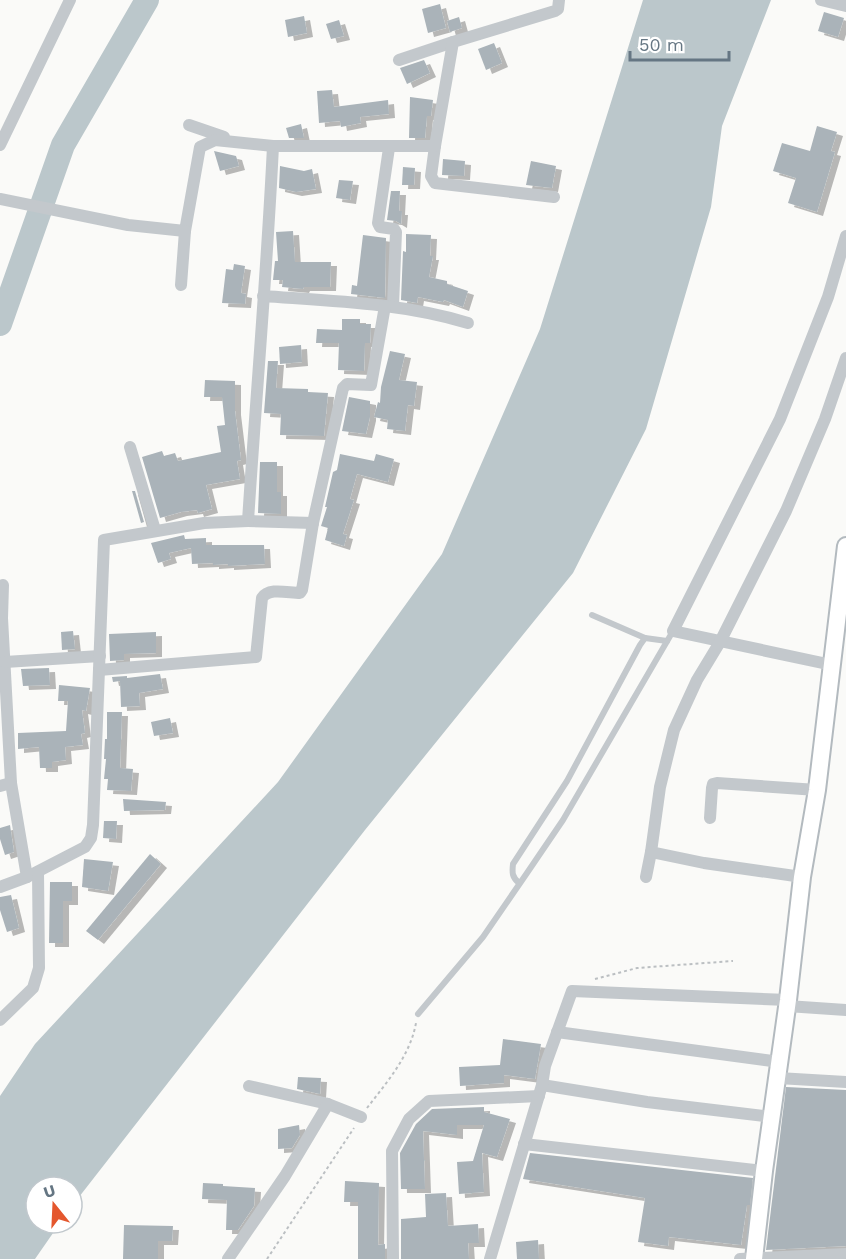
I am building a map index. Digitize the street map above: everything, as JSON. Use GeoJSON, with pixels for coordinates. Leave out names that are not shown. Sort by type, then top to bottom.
{"type":"FeatureCollection","features":[{"type":"Feature","properties":{"kind":"street"},"geometry":{"type":"LineString","coordinates":[[0,145],[70,0]]}},
{"type":"Feature","properties":{"kind":"street"},"geometry":{"type":"LineString","coordinates":[[399,60],[555,11],[558,9],[559,0]]}},
{"type":"Feature","properties":{"kind":"street"},"geometry":{"type":"LineString","coordinates":[[821,0],[846,6]]}},
{"type":"Feature","properties":{"kind":"street"},"geometry":{"type":"LineString","coordinates":[[453,42],[431,176],[435,183],[554,197]]}},
{"type":"Feature","properties":{"kind":"street"},"geometry":{"type":"LineString","coordinates":[[189,125],[234,141],[273,146]]}},
{"type":"Feature","properties":{"kind":"street"},"geometry":{"type":"LineString","coordinates":[[181,285],[185,231],[200,147],[215,140],[273,146],[435,146]]}},
{"type":"Feature","properties":{"kind":"street"},"geometry":{"type":"LineString","coordinates":[[248,521],[269,237],[273,146]]}},
{"type":"Feature","properties":{"kind":"street"},"geometry":{"type":"LineString","coordinates":[[99,670],[255,657],[262,598],[271,591],[300,593],[343,388],[347,384],[371,385],[389,306],[396,232],[380,227],[378,223],[389,147]]}},
{"type":"Feature","properties":{"kind":"street"},"geometry":{"type":"LineString","coordinates":[[0,199],[128,225],[185,231]]}},
{"type":"Feature","properties":{"kind":"street"},"geometry":{"type":"LineString","coordinates":[[831,665],[720,642],[670,636],[780,419],[828,297],[846,236]]}},
{"type":"Feature","properties":{"kind":"street"},"geometry":{"type":"LineString","coordinates":[[263,296],[389,306],[468,323]]}},
{"type":"Feature","properties":{"kind":"street"},"geometry":{"type":"LineString","coordinates":[[646,876],[660,787],[671,738],[697,680],[720,642],[786,511],[825,419],[846,358]]}},
{"type":"Feature","properties":{"kind":"street"},"geometry":{"type":"LineString","coordinates":[[130,447],[155,530]]}},
{"type":"Feature","properties":{"kind":"street"},"geometry":{"type":"LineString","coordinates":[[0,887],[32,874],[85,847],[91,838],[104,540],[204,523],[248,521],[313,523]]}},
{"type":"Feature","properties":{"kind":"street"},"geometry":{"type":"LineString","coordinates":[[846,546],[841,630],[831,665],[817,790],[802,877],[779,1070],[750,1259],[846,1254]]}},
{"type":"Feature","properties":{"kind":"street"},"geometry":{"type":"LineString","coordinates":[[0,1020],[33,988],[39,968],[32,874],[5,784],[3,585]]}},
{"type":"Feature","properties":{"kind":"street"},"geometry":{"type":"LineString","coordinates":[[5,662],[100,656]]}},
{"type":"Feature","properties":{"kind":"street"},"geometry":{"type":"LineString","coordinates":[[710,818],[713,784],[817,790]]}},
{"type":"Feature","properties":{"kind":"street"},"geometry":{"type":"LineString","coordinates":[[651,852],[802,877]]}},
{"type":"Feature","properties":{"kind":"street"},"geometry":{"type":"LineString","coordinates":[[490,1259],[541,1091],[545,1066],[572,991],[788,1003],[846,1010]]}},
{"type":"Feature","properties":{"kind":"street"},"geometry":{"type":"LineString","coordinates":[[557,1032],[846,1082]]}},
{"type":"Feature","properties":{"kind":"street"},"geometry":{"type":"LineString","coordinates":[[249,1086],[328,1104],[361,1118]]}},
{"type":"Feature","properties":{"kind":"street"},"geometry":{"type":"LineString","coordinates":[[393,1259],[393,1151],[396,1140],[409,1119],[429,1101],[541,1091],[772,1118]]}},
{"type":"Feature","properties":{"kind":"street"},"geometry":{"type":"LineString","coordinates":[[228,1259],[285,1176],[328,1104]]}},
{"type":"Feature","properties":{"kind":"street"},"geometry":{"type":"LineString","coordinates":[[524,1144],[764,1171]]}},
{"type":"Feature","properties":{"kind":"lane"},"geometry":{"type":"LineString","coordinates":[[592,615],[645,638],[670,636]]}},
{"type":"Feature","properties":{"kind":"lane"},"geometry":{"type":"LineString","coordinates":[[418,1014],[483,937],[568,810],[670,636]]}},
{"type":"Feature","properties":{"kind":"lane"},"geometry":{"type":"LineString","coordinates":[[519,883],[514,879],[512,873],[513,864],[567,781],[645,638]]}},
{"type":"Feature","properties":{"kind":"path"},"geometry":{"type":"LineString","coordinates":[[572,991],[596,978],[623,970],[733,961]]}},
{"type":"Feature","properties":{"kind":"path"},"geometry":{"type":"LineString","coordinates":[[267,1259],[407,1052],[414,1035],[418,1014]]}},
{"type":"Feature","properties":{"kind":"shaded area"},"geometry":{"type":"Polygon","coordinates":[[[643,0],[771,0],[722,126],[711,207],[646,429],[573,573],[365,830],[84,1191],[84,1175],[24,1175],[24,1235],[52,1235],[35,1259],[0,1259],[0,1096],[35,1044],[278,782],[442,554],[540,329],[643,0]]]}},
{"type":"Feature","properties":{"kind":"building"},"geometry":{"type":"Polygon","coordinates":[[[440,4],[446,28],[428,33],[422,9],[440,4]]]}},
{"type":"Feature","properties":{"kind":"building"},"geometry":{"type":"Polygon","coordinates":[[[824,12],[844,18],[838,37],[818,31],[824,12]]]}},
{"type":"Feature","properties":{"kind":"building"},"geometry":{"type":"Polygon","coordinates":[[[304,16],[307,33],[288,37],[285,20],[304,16]]]}},
{"type":"Feature","properties":{"kind":"building"},"geometry":{"type":"Polygon","coordinates":[[[459,17],[462,28],[450,32],[447,21],[459,17]]]}},
{"type":"Feature","properties":{"kind":"building"},"geometry":{"type":"Polygon","coordinates":[[[339,20],[344,36],[331,39],[326,24],[339,20]]]}},
{"type":"Feature","properties":{"kind":"building"},"geometry":{"type":"Polygon","coordinates":[[[494,43],[502,63],[486,70],[478,49],[494,43]]]}},
{"type":"Feature","properties":{"kind":"building"},"geometry":{"type":"Polygon","coordinates":[[[424,60],[430,73],[407,84],[400,68],[424,60]]]}},
{"type":"Feature","properties":{"kind":"building"},"geometry":{"type":"Polygon","coordinates":[[[332,90],[334,107],[388,100],[389,114],[360,117],[361,123],[341,127],[340,121],[319,123],[317,91],[332,90]]]}},
{"type":"Feature","properties":{"kind":"building"},"geometry":{"type":"Polygon","coordinates":[[[410,97],[433,100],[431,116],[427,116],[425,138],[409,138],[410,97]]]}},
{"type":"Feature","properties":{"kind":"building"},"geometry":{"type":"Polygon","coordinates":[[[301,124],[304,138],[289,138],[286,128],[301,124]]]}},
{"type":"Feature","properties":{"kind":"building"},"geometry":{"type":"Polygon","coordinates":[[[817,126],[837,132],[831,151],[835,152],[817,212],[788,203],[796,178],[773,171],[782,143],[810,151],[817,126]]]}},
{"type":"Feature","properties":{"kind":"building"},"geometry":{"type":"Polygon","coordinates":[[[214,151],[236,156],[239,166],[220,171],[214,151]]]}},
{"type":"Feature","properties":{"kind":"building"},"geometry":{"type":"Polygon","coordinates":[[[443,159],[465,161],[464,176],[442,175],[443,159]]]}},
{"type":"Feature","properties":{"kind":"building"},"geometry":{"type":"Polygon","coordinates":[[[531,161],[556,166],[552,188],[526,185],[531,161]]]}},
{"type":"Feature","properties":{"kind":"building"},"geometry":{"type":"Polygon","coordinates":[[[280,166],[304,171],[312,169],[316,189],[296,192],[279,188],[280,166]]]}},
{"type":"Feature","properties":{"kind":"building"},"geometry":{"type":"Polygon","coordinates":[[[403,167],[415,168],[414,185],[402,185],[403,167]]]}},
{"type":"Feature","properties":{"kind":"building"},"geometry":{"type":"Polygon","coordinates":[[[339,180],[353,181],[350,200],[336,198],[339,180]]]}},
{"type":"Feature","properties":{"kind":"building"},"geometry":{"type":"Polygon","coordinates":[[[391,191],[400,191],[401,224],[387,220],[391,191]]]}},
{"type":"Feature","properties":{"kind":"building"},"geometry":{"type":"Polygon","coordinates":[[[293,231],[295,262],[331,262],[330,287],[304,287],[303,289],[282,287],[283,280],[273,280],[275,261],[278,261],[276,232],[293,231]]]}},
{"type":"Feature","properties":{"kind":"building"},"geometry":{"type":"Polygon","coordinates":[[[406,234],[431,235],[430,256],[433,256],[429,277],[447,281],[447,284],[468,291],[463,307],[444,300],[443,302],[418,297],[417,303],[401,300],[406,234]]]}},
{"type":"Feature","properties":{"kind":"building"},"geometry":{"type":"Polygon","coordinates":[[[363,235],[386,238],[385,298],[351,294],[352,285],[357,286],[363,235]]]}},
{"type":"Feature","properties":{"kind":"building"},"geometry":{"type":"Polygon","coordinates":[[[234,264],[245,266],[241,293],[246,294],[245,304],[222,303],[226,269],[233,270],[234,264]]]}},
{"type":"Feature","properties":{"kind":"building"},"geometry":{"type":"Polygon","coordinates":[[[342,319],[360,319],[360,324],[371,324],[370,343],[365,343],[364,371],[338,370],[339,343],[316,343],[317,329],[342,330],[342,319]]]}},
{"type":"Feature","properties":{"kind":"building"},"geometry":{"type":"Polygon","coordinates":[[[301,345],[302,362],[280,364],[279,347],[301,345]]]}},
{"type":"Feature","properties":{"kind":"building"},"geometry":{"type":"Polygon","coordinates":[[[390,351],[405,354],[399,380],[417,382],[414,406],[408,405],[405,431],[387,429],[388,420],[374,417],[378,402],[380,403],[381,387],[390,351]]]}},
{"type":"Feature","properties":{"kind":"building"},"geometry":{"type":"Polygon","coordinates":[[[268,361],[278,361],[276,388],[308,389],[308,392],[328,393],[324,436],[280,435],[281,414],[264,413],[268,361]]]}},
{"type":"Feature","properties":{"kind":"building"},"geometry":{"type":"Polygon","coordinates":[[[205,380],[235,381],[235,411],[241,460],[237,461],[240,479],[206,485],[212,509],[198,513],[197,510],[181,512],[160,518],[142,457],[162,451],[164,456],[175,453],[178,461],[221,452],[217,426],[225,425],[222,397],[204,397],[205,380]]]}},
{"type":"Feature","properties":{"kind":"building"},"geometry":{"type":"Polygon","coordinates":[[[349,397],[370,401],[370,417],[366,434],[342,431],[349,397]]]}},
{"type":"Feature","properties":{"kind":"building"},"geometry":{"type":"Polygon","coordinates":[[[340,454],[374,461],[376,454],[394,459],[388,482],[357,474],[350,499],[354,500],[343,534],[347,535],[344,546],[325,540],[328,528],[321,526],[333,472],[337,470],[340,454]]]}},
{"type":"Feature","properties":{"kind":"building"},"geometry":{"type":"Polygon","coordinates":[[[260,462],[277,462],[277,492],[281,492],[281,514],[258,513],[260,462]]]}},
{"type":"Feature","properties":{"kind":"building"},"geometry":{"type":"Polygon","coordinates":[[[132,491],[135,491],[144,522],[141,523],[132,491]]]}},
{"type":"Feature","properties":{"kind":"building"},"geometry":{"type":"Polygon","coordinates":[[[184,535],[185,539],[206,538],[206,545],[264,545],[265,564],[228,566],[228,564],[213,565],[213,563],[192,564],[191,548],[169,553],[171,559],[158,563],[151,543],[184,535]]]}},
{"type":"Feature","properties":{"kind":"building"},"geometry":{"type":"Polygon","coordinates":[[[73,631],[75,649],[62,650],[61,632],[73,631]]]}},
{"type":"Feature","properties":{"kind":"building"},"geometry":{"type":"Polygon","coordinates":[[[156,632],[156,653],[124,654],[124,660],[110,661],[109,634],[156,632]]]}},
{"type":"Feature","properties":{"kind":"building"},"geometry":{"type":"Polygon","coordinates":[[[49,668],[50,685],[23,686],[21,669],[49,668]]]}},
{"type":"Feature","properties":{"kind":"building"},"geometry":{"type":"Polygon","coordinates":[[[160,674],[163,689],[139,693],[140,706],[121,707],[120,681],[113,682],[112,677],[127,676],[127,678],[160,674]]]}},
{"type":"Feature","properties":{"kind":"building"},"geometry":{"type":"Polygon","coordinates":[[[59,685],[90,688],[86,711],[82,710],[85,733],[81,734],[83,745],[65,747],[66,760],[52,762],[52,768],[40,768],[39,747],[18,749],[18,733],[66,731],[68,701],[58,701],[59,685]]]}},
{"type":"Feature","properties":{"kind":"building"},"geometry":{"type":"Polygon","coordinates":[[[107,712],[122,712],[120,768],[133,769],[131,791],[107,790],[108,779],[104,779],[106,759],[104,759],[107,712]]]}},
{"type":"Feature","properties":{"kind":"building"},"geometry":{"type":"Polygon","coordinates":[[[170,718],[173,733],[154,736],[151,722],[170,718]]]}},
{"type":"Feature","properties":{"kind":"building"},"geometry":{"type":"Polygon","coordinates":[[[123,799],[166,802],[165,810],[124,811],[123,799]]]}},
{"type":"Feature","properties":{"kind":"building"},"geometry":{"type":"Polygon","coordinates":[[[104,821],[117,821],[116,839],[103,838],[104,821]]]}},
{"type":"Feature","properties":{"kind":"building"},"geometry":{"type":"Polygon","coordinates":[[[10,825],[14,852],[5,855],[0,839],[0,828],[10,825]]]}},
{"type":"Feature","properties":{"kind":"building"},"geometry":{"type":"Polygon","coordinates":[[[150,854],[161,864],[98,940],[86,931],[150,854]]]}},
{"type":"Feature","properties":{"kind":"building"},"geometry":{"type":"Polygon","coordinates":[[[84,859],[113,862],[108,891],[82,887],[84,859]]]}},
{"type":"Feature","properties":{"kind":"building"},"geometry":{"type":"Polygon","coordinates":[[[50,882],[72,882],[72,901],[63,901],[63,943],[49,943],[50,882]]]}},
{"type":"Feature","properties":{"kind":"building"},"geometry":{"type":"Polygon","coordinates":[[[11,895],[19,928],[7,932],[0,910],[0,897],[11,895]]]}},
{"type":"Feature","properties":{"kind":"building"},"geometry":{"type":"Polygon","coordinates":[[[503,1039],[541,1044],[535,1079],[504,1075],[504,1083],[460,1086],[459,1067],[500,1065],[503,1039]]]}},
{"type":"Feature","properties":{"kind":"building"},"geometry":{"type":"Polygon","coordinates":[[[298,1077],[321,1078],[320,1094],[297,1089],[298,1077]]]}},
{"type":"Feature","properties":{"kind":"building"},"geometry":{"type":"Polygon","coordinates":[[[786,1087],[846,1090],[846,1246],[766,1250],[786,1087]]]}},
{"type":"Feature","properties":{"kind":"building"},"geometry":{"type":"Polygon","coordinates":[[[484,1107],[484,1112],[510,1119],[497,1157],[482,1153],[484,1192],[459,1194],[457,1162],[473,1161],[484,1125],[457,1125],[457,1135],[423,1131],[425,1189],[401,1189],[400,1153],[416,1124],[432,1109],[484,1107]]]}},
{"type":"Feature","properties":{"kind":"building"},"geometry":{"type":"Polygon","coordinates":[[[299,1125],[300,1135],[292,1148],[278,1149],[278,1129],[299,1125]]]}},
{"type":"Feature","properties":{"kind":"building"},"geometry":{"type":"Polygon","coordinates":[[[530,1153],[753,1178],[750,1205],[747,1205],[741,1245],[669,1237],[668,1246],[638,1242],[645,1198],[523,1179],[530,1153]]]}},
{"type":"Feature","properties":{"kind":"building"},"geometry":{"type":"Polygon","coordinates":[[[345,1181],[379,1183],[378,1245],[385,1244],[385,1259],[358,1259],[358,1202],[344,1202],[345,1181]]]}},
{"type":"Feature","properties":{"kind":"building"},"geometry":{"type":"Polygon","coordinates":[[[203,1183],[255,1188],[254,1206],[238,1230],[226,1230],[227,1200],[202,1199],[203,1183]]]}},
{"type":"Feature","properties":{"kind":"building"},"geometry":{"type":"Polygon","coordinates":[[[446,1193],[448,1226],[478,1224],[479,1243],[468,1243],[469,1259],[401,1259],[401,1219],[426,1217],[425,1194],[446,1193]]]}},
{"type":"Feature","properties":{"kind":"building"},"geometry":{"type":"Polygon","coordinates":[[[124,1225],[173,1226],[172,1241],[158,1241],[158,1259],[123,1259],[124,1225]]]}},
{"type":"Feature","properties":{"kind":"building"},"geometry":{"type":"Polygon","coordinates":[[[538,1240],[539,1259],[517,1259],[516,1242],[538,1240]]]}},
{"type":"Feature","properties":{"kind":"waterway"},"geometry":{"type":"LineString","coordinates":[[0,324],[63,145],[147,0]]}}]}
